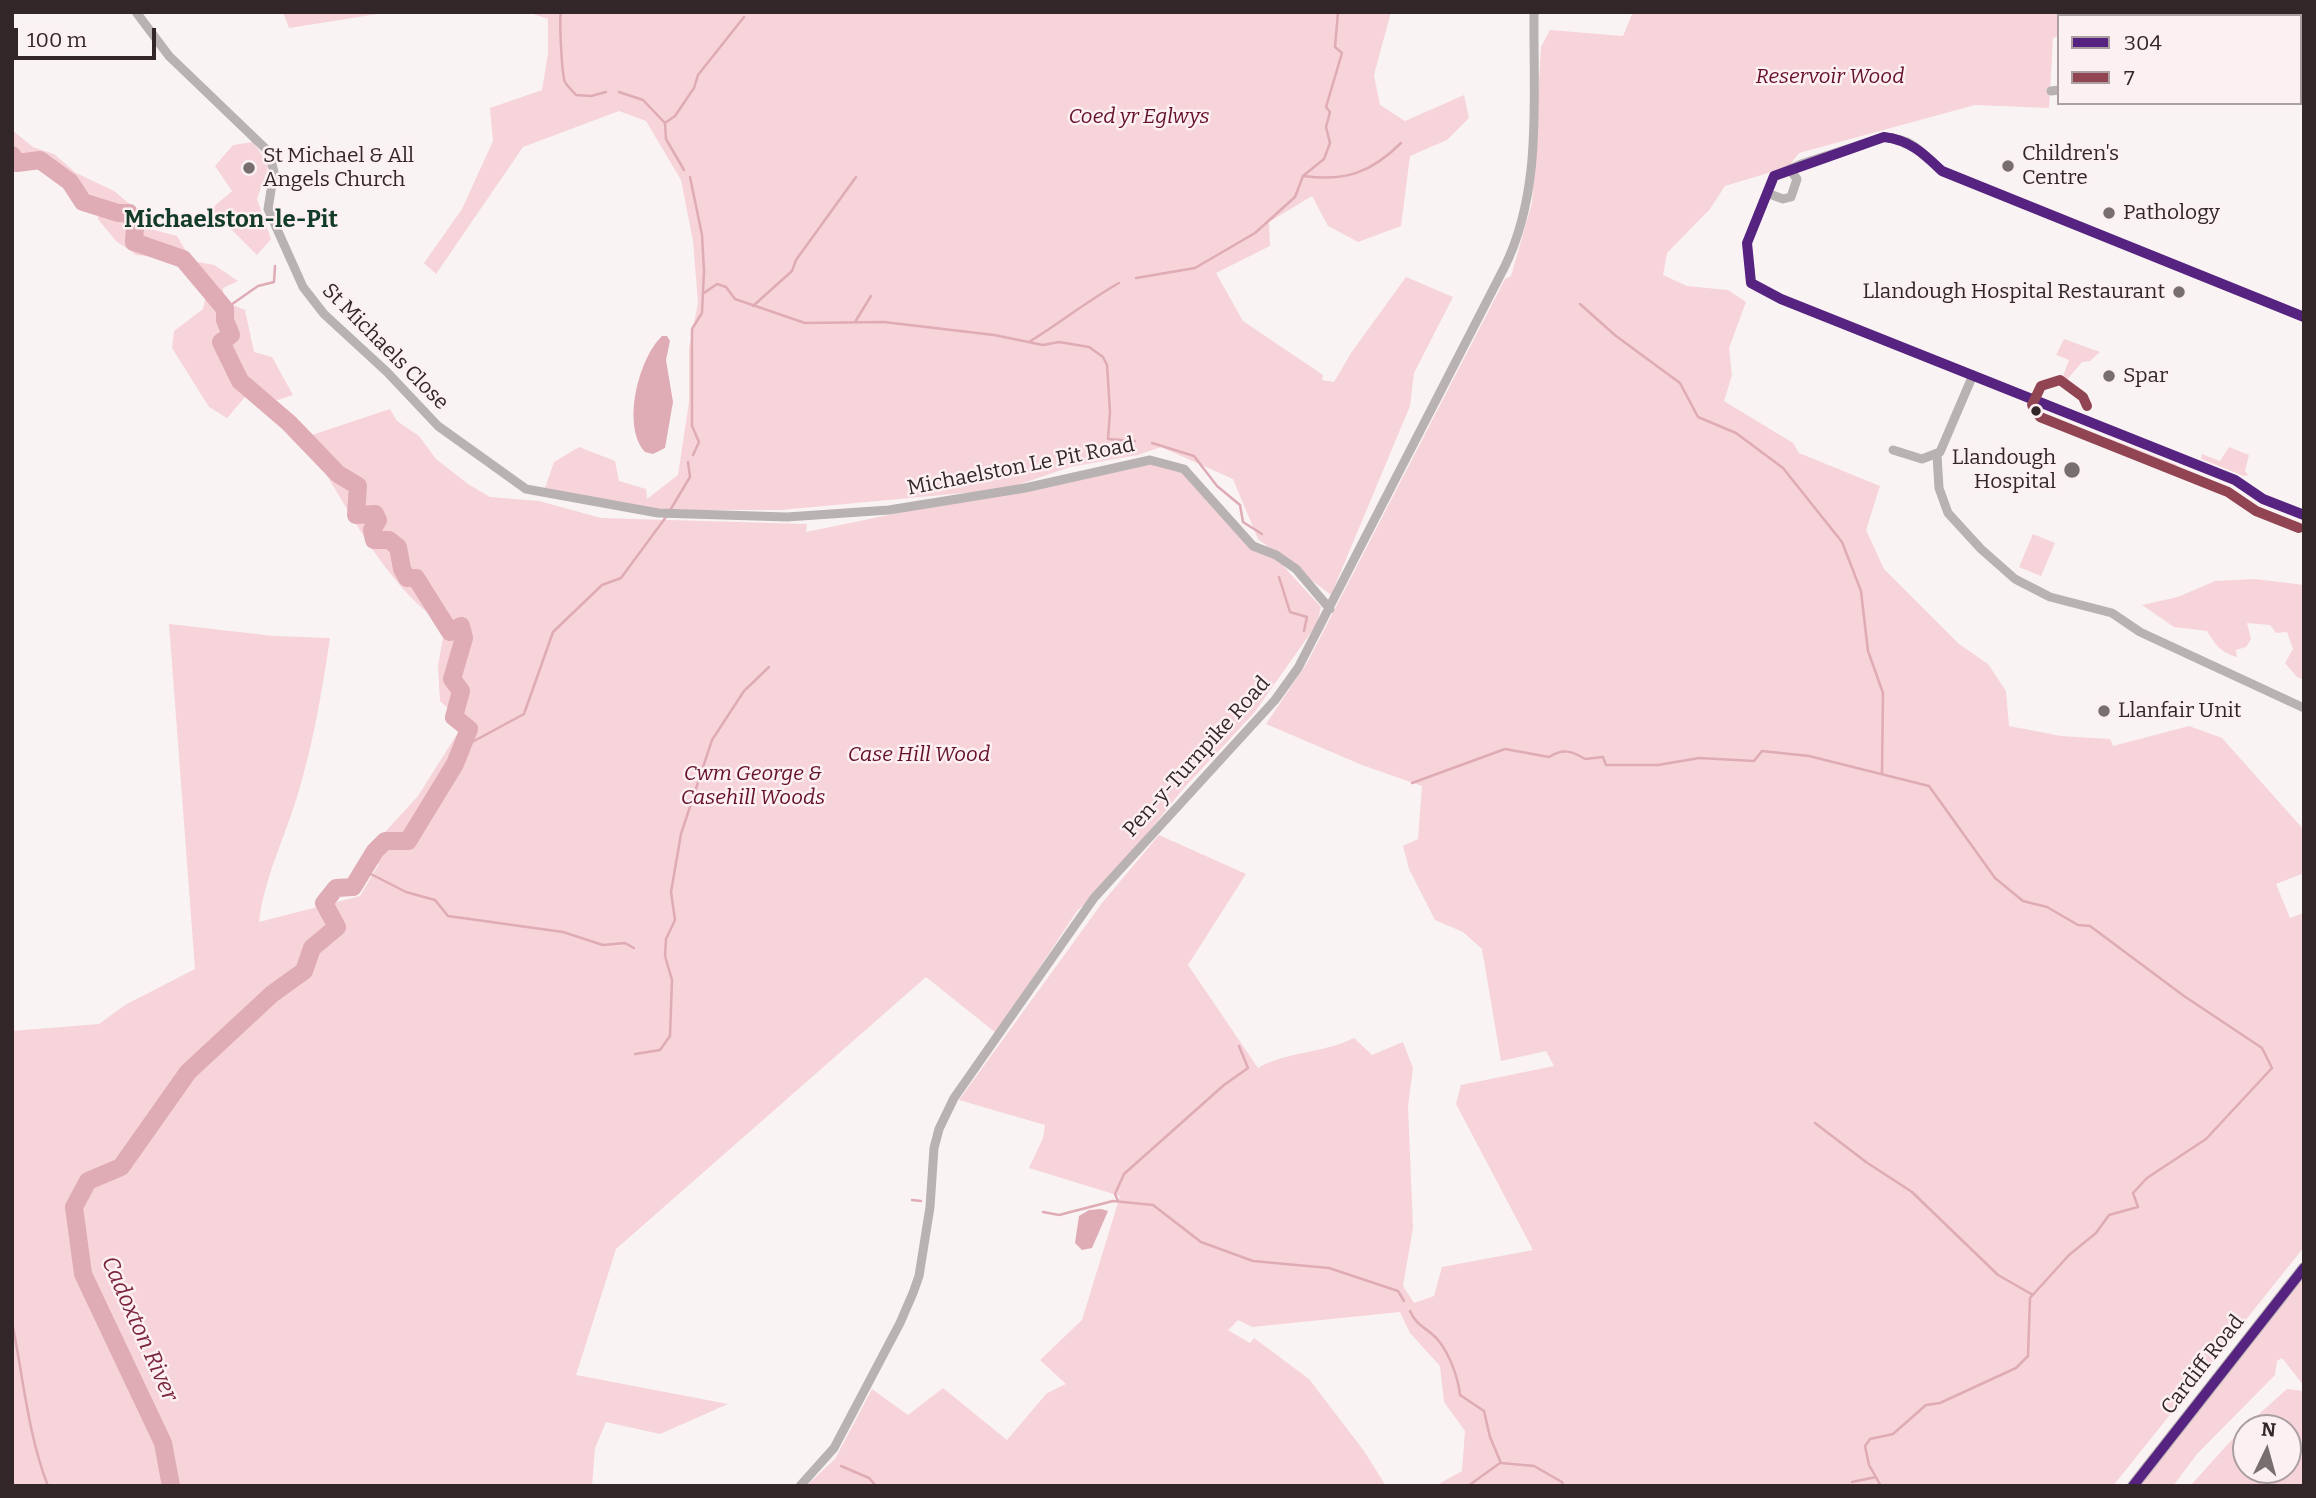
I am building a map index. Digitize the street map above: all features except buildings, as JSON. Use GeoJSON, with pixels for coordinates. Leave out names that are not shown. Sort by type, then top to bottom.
{"type":"FeatureCollection","features":[{"type":"Feature","properties":{"kind":"main road","name":"Cardiff Road"},"geometry":{"type":"LineString","coordinates":[[2133,1486],[2304,1268]]}},
{"type":"Feature","properties":{"kind":"street","name":"St Michaels Close"},"geometry":{"type":"LineString","coordinates":[[136,12],[169,56],[269,152],[274,172],[268,209],[303,287],[324,314],[387,372],[438,426],[526,489],[658,513]]}},
{"type":"Feature","properties":{"kind":"street","name":"Pen-y-Turnpike Road"},"geometry":{"type":"LineString","coordinates":[[800,1486],[834,1448],[913,1293],[919,1276],[930,1207],[934,1148],[939,1129],[954,1098],[1094,898],[1275,700],[1298,668],[1513,250],[1525,205],[1533,155],[1534,12]]}},
{"type":"Feature","properties":{"kind":"street"},"geometry":{"type":"LineString","coordinates":[[2304,317],[1942,171],[1909,140],[1884,137],[1774,176],[1747,243],[1751,283],[1787,302],[2235,480],[2263,499],[2304,516]]}},
{"type":"Feature","properties":{"kind":"street"},"geometry":{"type":"LineString","coordinates":[[1767,193],[1783,199],[1791,197],[1797,180],[1790,170]]}},
{"type":"Feature","properties":{"kind":"street"},"geometry":{"type":"LineString","coordinates":[[1893,450],[1922,459],[1937,455],[1943,449],[1973,376]]}},
{"type":"Feature","properties":{"kind":"street"},"geometry":{"type":"LineString","coordinates":[[1937,455],[1938,483],[1948,513],[1981,549],[2015,579],[2050,597],[2112,613],[2148,636],[2304,708]]}},
{"type":"Feature","properties":{"kind":"street","name":"Michaelston Le Pit Road"},"geometry":{"type":"LineString","coordinates":[[658,513],[787,517],[889,510],[1025,488],[1150,460],[1184,469],[1253,546],[1276,555],[1296,569],[1330,609]]}},
{"type":"Feature","properties":{"kind":"green space"},"geometry":{"type":"Polygon","coordinates":[[[283,12],[390,12],[289,28],[283,12]]]}},
{"type":"Feature","properties":{"kind":"green space","name":"Coed yr Eglwys"},"geometry":{"type":"Polygon","coordinates":[[[527,12],[1391,12],[1374,75],[1380,105],[1405,121],[1464,95],[1469,118],[1447,140],[1410,156],[1401,226],[1358,242],[1328,226],[1312,196],[1269,222],[1270,246],[1216,273],[1243,321],[1323,375],[1322,380],[1334,382],[1351,353],[1406,277],[1453,297],[1414,373],[1410,406],[1331,595],[1258,539],[1233,479],[1161,447],[1138,455],[1070,467],[1006,489],[781,510],[649,510],[604,505],[545,488],[554,462],[579,447],[615,461],[619,481],[646,489],[647,499],[678,475],[689,402],[689,348],[698,303],[693,241],[681,180],[646,121],[619,111],[523,147],[436,274],[424,263],[462,209],[493,141],[490,108],[542,90],[548,53],[548,19],[527,12]]]}},
{"type":"Feature","properties":{"kind":"green space","name":"Reservoir Wood"},"geometry":{"type":"Polygon","coordinates":[[[1633,12],[2304,12],[2304,22],[2302,14],[2057,14],[2049,108],[1975,105],[1799,153],[1788,167],[1725,186],[1710,209],[1667,253],[1663,275],[1687,286],[1728,290],[1746,302],[1729,348],[1732,375],[1724,401],[1793,443],[1799,453],[1880,486],[1866,530],[1884,569],[1959,644],[1988,664],[2006,691],[2009,726],[2061,736],[2110,739],[2113,746],[2189,726],[2222,738],[2304,830],[2304,873],[2276,884],[2290,918],[2304,913],[2304,1247],[2113,1486],[1435,1486],[1462,1471],[1465,1431],[1444,1402],[1440,1366],[1410,1333],[1400,1312],[1252,1327],[1238,1320],[1228,1330],[1250,1343],[1254,1338],[1309,1379],[1364,1451],[1386,1486],[806,1486],[835,1459],[872,1389],[908,1415],[943,1388],[1007,1440],[1047,1393],[1066,1384],[1040,1360],[1082,1320],[1120,1196],[1029,1168],[1043,1138],[1045,1125],[959,1100],[1102,903],[1159,835],[1246,874],[1188,965],[1258,1068],[1281,1058],[1330,1047],[1354,1038],[1372,1055],[1403,1042],[1413,1068],[1408,1106],[1413,1228],[1403,1286],[1414,1303],[1434,1296],[1442,1267],[1533,1250],[1456,1104],[1461,1085],[1554,1066],[1546,1051],[1501,1061],[1482,949],[1463,932],[1435,920],[1409,869],[1403,846],[1418,839],[1422,786],[1362,765],[1266,724],[1307,663],[1505,279],[1511,276],[1532,203],[1541,47],[1550,30],[1623,36],[1633,12]]]}},
{"type":"Feature","properties":{"kind":"green space"},"geometry":{"type":"Polygon","coordinates":[[[12,130],[33,147],[54,154],[76,173],[114,191],[131,205],[139,226],[177,236],[192,261],[214,265],[238,281],[223,288],[224,301],[245,310],[254,352],[272,357],[293,395],[278,400],[246,396],[227,418],[209,407],[172,348],[174,331],[203,309],[206,296],[172,258],[136,255],[116,241],[98,219],[97,205],[86,193],[69,190],[33,167],[19,170],[12,165],[12,130]]]}},
{"type":"Feature","properties":{"kind":"green space"},"geometry":{"type":"Polygon","coordinates":[[[253,142],[269,165],[257,199],[271,239],[257,255],[211,209],[232,191],[215,166],[233,145],[253,142]]]}},
{"type":"Feature","properties":{"kind":"green space"},"geometry":{"type":"Polygon","coordinates":[[[2064,339],[2100,352],[2090,361],[2082,362],[2065,382],[2061,381],[2069,360],[2056,355],[2064,339]]]}},
{"type":"Feature","properties":{"kind":"green space","name":"Case Hill Wood"},"geometry":{"type":"Polygon","coordinates":[[[390,409],[397,421],[419,436],[436,459],[490,497],[539,501],[601,518],[807,524],[806,532],[1146,462],[1183,470],[1251,547],[1274,556],[1321,607],[1317,624],[1254,713],[1182,790],[1116,874],[1077,911],[996,1033],[926,977],[616,1249],[576,1375],[728,1404],[660,1434],[606,1422],[595,1448],[592,1486],[12,1486],[12,1031],[99,1024],[125,1005],[195,969],[169,624],[274,636],[330,638],[308,758],[270,875],[259,922],[360,896],[379,864],[365,854],[418,796],[464,723],[440,701],[438,666],[445,626],[401,587],[383,564],[303,438],[390,409]]]}},
{"type":"Feature","properties":{"kind":"green space"},"geometry":{"type":"Polygon","coordinates":[[[2108,438],[2177,465],[2183,476],[2109,446],[2106,444],[2108,438]]]}},
{"type":"Feature","properties":{"kind":"green space"},"geometry":{"type":"Polygon","coordinates":[[[2229,447],[2249,455],[2245,471],[2248,475],[2244,476],[2201,459],[2202,454],[2220,461],[2229,447]]]}},
{"type":"Feature","properties":{"kind":"green space"},"geometry":{"type":"Polygon","coordinates":[[[2033,534],[2055,543],[2041,576],[2019,567],[2033,534]]]}},
{"type":"Feature","properties":{"kind":"green space"},"geometry":{"type":"Polygon","coordinates":[[[2255,579],[2304,585],[2304,680],[2297,677],[2285,663],[2293,649],[2287,632],[2276,633],[2270,625],[2247,623],[2251,639],[2246,647],[2236,650],[2237,657],[2219,647],[2207,631],[2174,627],[2142,605],[2178,597],[2215,581],[2255,579]]]}},
{"type":"Feature","properties":{"kind":"green space"},"geometry":{"type":"Polygon","coordinates":[[[2304,1278],[2304,1386],[2282,1358],[2277,1361],[2275,1375],[2236,1414],[2232,1414],[2232,1419],[2197,1454],[2173,1486],[2137,1486],[2304,1278]]]}},
{"type":"Feature","properties":{"kind":"green space"},"geometry":{"type":"Polygon","coordinates":[[[2287,1389],[2304,1391],[2304,1486],[2190,1486],[2232,1440],[2232,1484],[2302,1484],[2302,1414],[2259,1414],[2287,1389]]]}},
{"type":"Feature","properties":{"kind":"shaded area"},"geometry":{"type":"Polygon","coordinates":[[[662,336],[667,336],[670,341],[666,360],[673,402],[665,448],[653,454],[645,452],[638,440],[634,426],[634,409],[640,375],[646,360],[662,336]]]}},
{"type":"Feature","properties":{"kind":"shaded area"},"geometry":{"type":"Polygon","coordinates":[[[1089,1210],[1108,1211],[1092,1248],[1082,1250],[1075,1243],[1079,1216],[1089,1210]]]}},
{"type":"Feature","properties":{"kind":"waterway"},"geometry":{"type":"LineString","coordinates":[[561,12],[565,82],[576,95],[591,96],[606,92]]}},
{"type":"Feature","properties":{"kind":"waterway"},"geometry":{"type":"LineString","coordinates":[[1136,278],[1195,268],[1255,233],[1295,197],[1303,176],[1324,159],[1330,143],[1326,127],[1330,112],[1326,107],[1342,53],[1335,47],[1338,12]]}},
{"type":"Feature","properties":{"kind":"waterway"},"geometry":{"type":"LineString","coordinates":[[665,123],[675,116],[694,88],[698,75],[744,17]]}},
{"type":"Feature","properties":{"kind":"waterway"},"geometry":{"type":"LineString","coordinates":[[619,92],[643,100],[665,123],[666,139],[684,170]]}},
{"type":"Feature","properties":{"kind":"waterway"},"geometry":{"type":"LineString","coordinates":[[1304,176],[1332,177],[1357,173],[1379,161],[1401,143]]}},
{"type":"Feature","properties":{"kind":"waterway","name":"Cadoxton River"},"geometry":{"type":"LineString","coordinates":[[12,155],[17,163],[40,160],[70,182],[83,202],[118,213],[129,213],[135,227],[134,242],[183,259],[225,309],[225,320],[231,335],[221,342],[240,381],[289,423],[338,474],[358,486],[356,515],[375,514],[378,520],[372,530],[374,540],[389,540],[398,547],[402,569],[407,578],[416,578],[450,632],[461,626],[464,638],[452,679],[461,691],[454,717],[469,729],[455,764],[408,841],[385,841],[375,851],[353,887],[336,888],[324,903],[337,927],[312,948],[304,971],[272,994],[188,1072],[121,1167],[88,1181],[74,1207],[83,1274],[163,1443],[171,1486]]}},
{"type":"Feature","properties":{"kind":"waterway"},"geometry":{"type":"LineString","coordinates":[[690,177],[702,235],[704,271],[702,313],[692,329],[692,426],[699,442],[693,455]]}},
{"type":"Feature","properties":{"kind":"waterway"},"geometry":{"type":"LineString","coordinates":[[753,306],[792,271],[796,260],[856,177]]}},
{"type":"Feature","properties":{"kind":"waterway"},"geometry":{"type":"LineString","coordinates":[[225,309],[258,286],[274,282],[275,266]]}},
{"type":"Feature","properties":{"kind":"waterway"},"geometry":{"type":"LineString","coordinates":[[1029,342],[1119,283]]}},
{"type":"Feature","properties":{"kind":"waterway"},"geometry":{"type":"LineString","coordinates":[[704,293],[717,284],[726,287],[735,299],[805,323],[884,322],[994,335],[1043,345],[1059,342],[1089,347],[1103,357],[1107,365],[1110,412],[1108,439],[1135,441]]}},
{"type":"Feature","properties":{"kind":"waterway"},"geometry":{"type":"LineString","coordinates":[[855,322],[871,296]]}},
{"type":"Feature","properties":{"kind":"waterway"},"geometry":{"type":"LineString","coordinates":[[1580,304],[1616,336],[1680,383],[1698,417],[1736,433],[1783,468],[1842,542],[1861,591],[1868,651],[1883,693],[1882,773]]}},
{"type":"Feature","properties":{"kind":"waterway"},"geometry":{"type":"LineString","coordinates":[[1152,443],[1194,456],[1217,486],[1240,505],[1243,522],[1262,534]]}},
{"type":"Feature","properties":{"kind":"waterway"},"geometry":{"type":"LineString","coordinates":[[669,512],[690,477],[688,462]]}},
{"type":"Feature","properties":{"kind":"waterway"},"geometry":{"type":"LineString","coordinates":[[461,748],[524,714],[553,632],[602,585],[621,578],[666,517]]}},
{"type":"Feature","properties":{"kind":"waterway"},"geometry":{"type":"LineString","coordinates":[[1279,577],[1290,612],[1307,617],[1304,631]]}},
{"type":"Feature","properties":{"kind":"waterway"},"geometry":{"type":"LineString","coordinates":[[635,1054],[660,1050],[670,1036],[672,980],[665,956],[666,939],[675,920],[671,892],[681,834],[712,740],[744,691],[769,667]]}},
{"type":"Feature","properties":{"kind":"waterway"},"geometry":{"type":"LineString","coordinates":[[1412,783],[1505,749],[1549,757],[1572,752],[1585,759],[1603,757],[1606,765],[1658,765],[1699,758],[1754,761],[1762,751],[1809,756],[1929,786],[1995,878],[2023,901],[2047,907],[2078,925],[2090,926],[2184,996],[2262,1048],[2272,1068],[2206,1139],[2147,1178],[2133,1193],[2138,1207],[2109,1215],[2096,1233],[2069,1255],[2030,1298],[2028,1356],[2016,1368],[1940,1403],[1926,1405],[1893,1434],[1870,1439],[1865,1446],[1869,1465],[1881,1486]]}},
{"type":"Feature","properties":{"kind":"waterway"},"geometry":{"type":"LineString","coordinates":[[363,870],[406,892],[435,900],[448,916],[563,932],[603,945],[625,943],[634,948]]}},
{"type":"Feature","properties":{"kind":"waterway"},"geometry":{"type":"LineString","coordinates":[[1118,1201],[1115,1194],[1124,1174],[1224,1085],[1248,1068],[1239,1046]]}},
{"type":"Feature","properties":{"kind":"waterway"},"geometry":{"type":"LineString","coordinates":[[1815,1123],[1866,1162],[1912,1192],[1998,1275],[2033,1295]]}},
{"type":"Feature","properties":{"kind":"waterway"},"geometry":{"type":"LineString","coordinates":[[912,1200],[921,1201]]}},
{"type":"Feature","properties":{"kind":"waterway"},"geometry":{"type":"LineString","coordinates":[[1043,1212],[1059,1215],[1113,1201],[1153,1205],[1201,1242],[1253,1261],[1329,1268],[1398,1291],[1404,1301]]}},
{"type":"Feature","properties":{"kind":"waterway"},"geometry":{"type":"LineString","coordinates":[[1410,1311],[1417,1322],[1437,1339],[1447,1354],[1460,1395],[1484,1411],[1490,1437],[1501,1463],[1534,1466],[1562,1482],[1563,1486]]}},
{"type":"Feature","properties":{"kind":"waterway"},"geometry":{"type":"LineString","coordinates":[[12,1322],[31,1426],[48,1486]]}},
{"type":"Feature","properties":{"kind":"waterway"},"geometry":{"type":"LineString","coordinates":[[1468,1486],[1500,1463]]}},
{"type":"Feature","properties":{"kind":"waterway"},"geometry":{"type":"LineString","coordinates":[[841,1466],[869,1478],[876,1486]]}},
{"type":"Feature","properties":{"kind":"waterway"},"geometry":{"type":"LineString","coordinates":[[1852,1482],[1876,1477]]}},
{"type":"Feature","properties":{"kind":"transit line","name":"304"},"geometry":{"type":"LineString","coordinates":[[2304,317],[1942,171],[1909,145],[1884,137],[1774,176],[1747,243],[1751,283],[1781,299],[2235,480],[2263,499],[2304,515]]}},
{"type":"Feature","properties":{"kind":"transit line","name":"7"},"geometry":{"type":"LineString","coordinates":[[2087,406],[2083,397],[2060,380],[2041,386],[2032,405],[2040,417],[2228,492],[2256,511],[2299,528]]}},
{"type":"Feature","properties":{"kind":"transit line","name":"304"},"geometry":{"type":"LineString","coordinates":[[2133,1486],[2304,1268]]}},
{"type":"Feature","properties":{"kind":"place","name":"Children's Centre"},"geometry":{"type":"Point","coordinates":[2008,166]}},
{"type":"Feature","properties":{"kind":"place","name":"St Michael & All Angels Church"},"geometry":{"type":"Point","coordinates":[249,168]}},
{"type":"Feature","properties":{"kind":"place","name":"Pathology"},"geometry":{"type":"Point","coordinates":[2109,213]}},
{"type":"Feature","properties":{"kind":"place","name":"Llandough Hospital Restaurant"},"geometry":{"type":"Point","coordinates":[2179,292]}},
{"type":"Feature","properties":{"kind":"place","name":"Spar"},"geometry":{"type":"Point","coordinates":[2109,376]}},
{"type":"Feature","properties":{"kind":"place","name":"Llandough Hospital"},"geometry":{"type":"Point","coordinates":[2072,470]}},
{"type":"Feature","properties":{"kind":"place","name":"Llanfair Unit"},"geometry":{"type":"Point","coordinates":[2104,711]}},
{"type":"Feature","properties":{"kind":"district","name":"Michaelston-le-Pit"},"geometry":{"type":"Point","coordinates":[231,220]}},
{"type":"Feature","properties":{"kind":"park label","name":"Cwm George & Casehill Woods"},"geometry":{"type":"Point","coordinates":[753,786]}}]}
